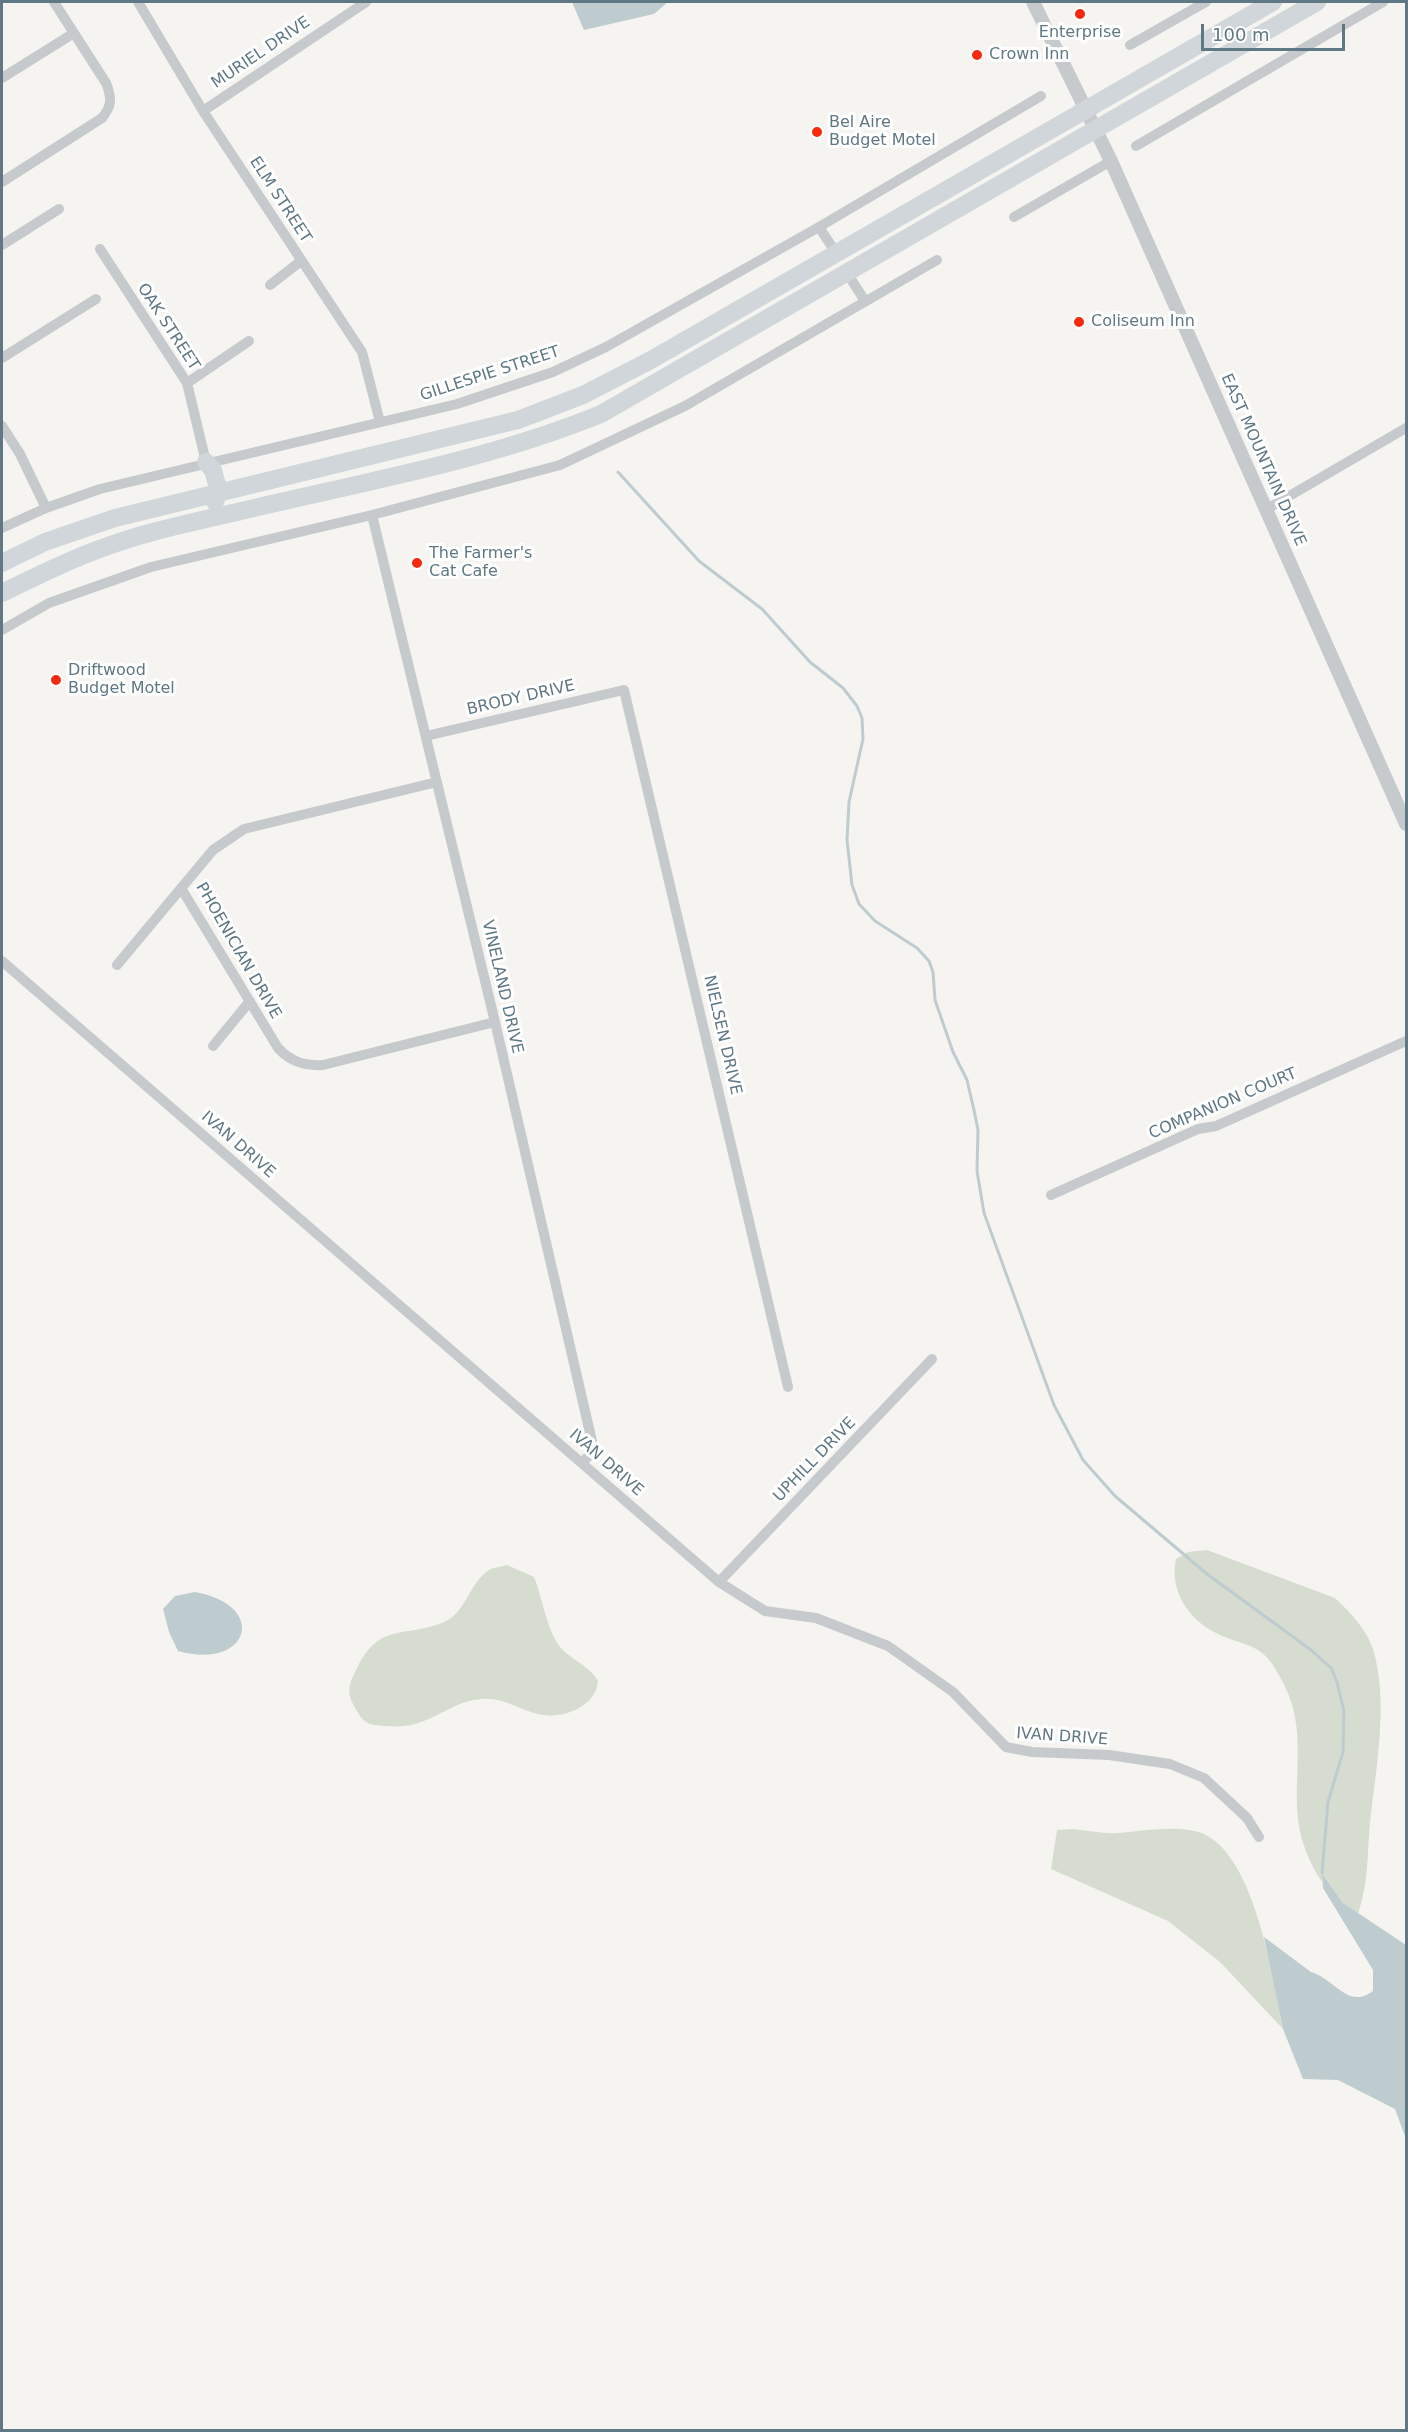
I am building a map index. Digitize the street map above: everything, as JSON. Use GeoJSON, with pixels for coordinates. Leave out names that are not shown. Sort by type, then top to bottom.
{"type":"FeatureCollection","features":[{"type":"Feature","properties":{"kind":"highway"},"geometry":{"type":"LineString","coordinates":[[2,563],[45,542],[78,530],[201,496],[474,432],[551,409],[614,380],[1273,2]]}},
{"type":"Feature","properties":{"kind":"highway"},"geometry":{"type":"LineString","coordinates":[[2,593],[65,563],[122,541],[187,523],[482,455],[555,432],[601,414],[1317,2]]}},
{"type":"Feature","properties":{"kind":"highway"},"geometry":{"type":"LineString","coordinates":[[847,273],[845,264],[848,260],[939,204],[988,166]]}},
{"type":"Feature","properties":{"kind":"highway"},"geometry":{"type":"LineString","coordinates":[[2,582],[50,556],[94,539],[204,509],[216,501],[219,492],[213,470],[207,464],[203,474],[205,486],[201,496]]}},
{"type":"Feature","properties":{"kind":"street"},"geometry":{"type":"LineString","coordinates":[[2,182],[102,118],[109,110],[111,97],[106,83],[54,2]]}},
{"type":"Feature","properties":{"kind":"street","name":"ELM STREET"},"geometry":{"type":"LineString","coordinates":[[138,2],[203,111],[362,352],[380,422]]}},
{"type":"Feature","properties":{"kind":"street","name":"MURIEL DRIVE"},"geometry":{"type":"LineString","coordinates":[[203,111],[366,2]]}},
{"type":"Feature","properties":{"kind":"street","name":"EAST MOUNTAIN DRIVE"},"geometry":{"type":"LineString","coordinates":[[1033,2],[1110,161],[1407,824]]}},
{"type":"Feature","properties":{"kind":"street"},"geometry":{"type":"LineString","coordinates":[[1130,45],[1206,2]]}},
{"type":"Feature","properties":{"kind":"street"},"geometry":{"type":"LineString","coordinates":[[1136,146],[1383,2]]}},
{"type":"Feature","properties":{"kind":"street"},"geometry":{"type":"LineString","coordinates":[[2,78],[74,33]]}},
{"type":"Feature","properties":{"kind":"street","name":"GILLESPIE STREET"},"geometry":{"type":"LineString","coordinates":[[2,528],[46,508],[100,489],[457,404],[553,372],[606,347],[819,227],[1041,96]]}},
{"type":"Feature","properties":{"kind":"street"},"geometry":{"type":"LineString","coordinates":[[1014,216],[1110,161]]}},
{"type":"Feature","properties":{"kind":"street"},"geometry":{"type":"LineString","coordinates":[[2,245],[59,208]]}},
{"type":"Feature","properties":{"kind":"street"},"geometry":{"type":"LineString","coordinates":[[819,227],[836,253]]}},
{"type":"Feature","properties":{"kind":"street","name":"OAK STREET"},"geometry":{"type":"LineString","coordinates":[[100,249],[187,383],[207,464]]}},
{"type":"Feature","properties":{"kind":"street"},"geometry":{"type":"LineString","coordinates":[[2,630],[49,603],[109,580],[225,549],[372,515],[560,465],[685,406],[938,260]]}},
{"type":"Feature","properties":{"kind":"street"},"geometry":{"type":"LineString","coordinates":[[270,285],[301,261]]}},
{"type":"Feature","properties":{"kind":"street"},"geometry":{"type":"LineString","coordinates":[[847,273],[865,301]]}},
{"type":"Feature","properties":{"kind":"street"},"geometry":{"type":"LineString","coordinates":[[2,358],[96,299]]}},
{"type":"Feature","properties":{"kind":"street"},"geometry":{"type":"LineString","coordinates":[[187,383],[249,341]]}},
{"type":"Feature","properties":{"kind":"street"},"geometry":{"type":"LineString","coordinates":[[2,426],[20,454],[46,508]]}},
{"type":"Feature","properties":{"kind":"street"},"geometry":{"type":"LineString","coordinates":[[1267,509],[1407,428]]}},
{"type":"Feature","properties":{"kind":"street","name":"VINELAND DRIVE"},"geometry":{"type":"LineString","coordinates":[[372,515],[495,1022],[594,1450],[583,1462]]}},
{"type":"Feature","properties":{"kind":"street","name":"BRODY DRIVE"},"geometry":{"type":"LineString","coordinates":[[426,736],[624,690]]}},
{"type":"Feature","properties":{"kind":"street","name":"NIELSEN DRIVE"},"geometry":{"type":"LineString","coordinates":[[624,690],[788,1387]]}},
{"type":"Feature","properties":{"kind":"street","name":"PHOENICIAN DRIVE"},"geometry":{"type":"LineString","coordinates":[[437,782],[244,829],[218,845],[181,888],[284,1055],[312,1065],[323,1065],[495,1022]]}},
{"type":"Feature","properties":{"kind":"street"},"geometry":{"type":"LineString","coordinates":[[117,965],[181,888]]}},
{"type":"Feature","properties":{"kind":"street","name":"IVAN DRIVE"},"geometry":{"type":"LineString","coordinates":[[2,961],[719,1582],[765,1611],[816,1618],[888,1646],[953,1692],[1006,1747],[1032,1752],[1108,1755],[1170,1764],[1204,1778],[1247,1818],[1259,1836]]}},
{"type":"Feature","properties":{"kind":"street"},"geometry":{"type":"LineString","coordinates":[[213,1046],[250,1001]]}},
{"type":"Feature","properties":{"kind":"street","name":"COMPANION COURT"},"geometry":{"type":"LineString","coordinates":[[1051,1195],[1198,1129],[1216,1126],[1407,1041]]}},
{"type":"Feature","properties":{"kind":"street","name":"UPHILL DRIVE"},"geometry":{"type":"LineString","coordinates":[[719,1582],[932,1359]]}},
{"type":"Feature","properties":{"kind":"shaded area"},"geometry":{"type":"Polygon","coordinates":[[[572,2],[668,2],[654,14],[584,30],[572,2]]]}},
{"type":"Feature","properties":{"kind":"shaded area"},"geometry":{"type":"Polygon","coordinates":[[[1207,1550],[1335,1598],[1357,1621],[1373,1649],[1380,1691],[1380,1735],[1366,1879],[1358,1914],[1343,1903],[1323,1874],[1322,1882],[1303,1844],[1297,1801],[1297,1731],[1289,1696],[1277,1672],[1262,1653],[1246,1644],[1222,1636],[1197,1620],[1189,1612],[1178,1592],[1175,1582],[1176,1559],[1188,1552],[1207,1550]]]}},
{"type":"Feature","properties":{"kind":"shaded area"},"geometry":{"type":"Polygon","coordinates":[[[507,1565],[534,1577],[555,1639],[564,1652],[590,1671],[598,1681],[591,1698],[576,1710],[557,1715],[538,1714],[504,1702],[482,1699],[464,1702],[410,1725],[374,1725],[363,1720],[351,1699],[350,1687],[356,1670],[374,1645],[393,1634],[428,1627],[450,1619],[457,1613],[482,1576],[491,1569],[507,1565]]]}},
{"type":"Feature","properties":{"kind":"shaded area"},"geometry":{"type":"Polygon","coordinates":[[[195,1592],[218,1599],[234,1610],[241,1622],[241,1634],[235,1645],[221,1652],[202,1655],[178,1651],[169,1632],[163,1609],[175,1596],[195,1592]]]}},
{"type":"Feature","properties":{"kind":"shaded area"},"geometry":{"type":"Polygon","coordinates":[[[1072,1829],[1112,1833],[1176,1829],[1195,1831],[1215,1841],[1232,1860],[1246,1886],[1257,1916],[1283,2029],[1220,1962],[1168,1921],[1051,1869],[1057,1830],[1072,1829]]]}},
{"type":"Feature","properties":{"kind":"shaded area"},"geometry":{"type":"Polygon","coordinates":[[[1322,1873],[1343,1903],[1406,1945],[1406,2139],[1395,2109],[1338,2080],[1303,2079],[1283,2029],[1264,1937],[1311,1972],[1349,1995],[1364,1996],[1373,1991],[1373,1970],[1323,1888],[1322,1873]]]}},
{"type":"Feature","properties":{"kind":"waterway"},"geometry":{"type":"LineString","coordinates":[[618,472],[699,561],[762,609],[810,662],[843,688],[857,706],[862,718],[863,739],[849,802],[847,840],[852,885],[859,904],[875,921],[917,948],[929,961],[933,972],[935,1000],[953,1052],[967,1080],[974,1110],[978,1130],[977,1171],[984,1213],[1054,1405],[1083,1460],[1115,1496],[1207,1574],[1311,1650],[1331,1668],[1337,1682],[1344,1711],[1343,1752],[1328,1802],[1322,1873]]}},
{"type":"Feature","properties":{"kind":"place","name":"Enterprise"},"geometry":{"type":"Point","coordinates":[1080,14]}},
{"type":"Feature","properties":{"kind":"place","name":"Crown Inn"},"geometry":{"type":"Point","coordinates":[977,55]}},
{"type":"Feature","properties":{"kind":"place","name":"Bel Aire Budget Motel"},"geometry":{"type":"Point","coordinates":[817,132]}},
{"type":"Feature","properties":{"kind":"place","name":"Coliseum Inn"},"geometry":{"type":"Point","coordinates":[1079,322]}},
{"type":"Feature","properties":{"kind":"place","name":"The Farmer's Cat Cafe"},"geometry":{"type":"Point","coordinates":[417,563]}},
{"type":"Feature","properties":{"kind":"place","name":"Driftwood Budget Motel"},"geometry":{"type":"Point","coordinates":[56,680]}}]}
